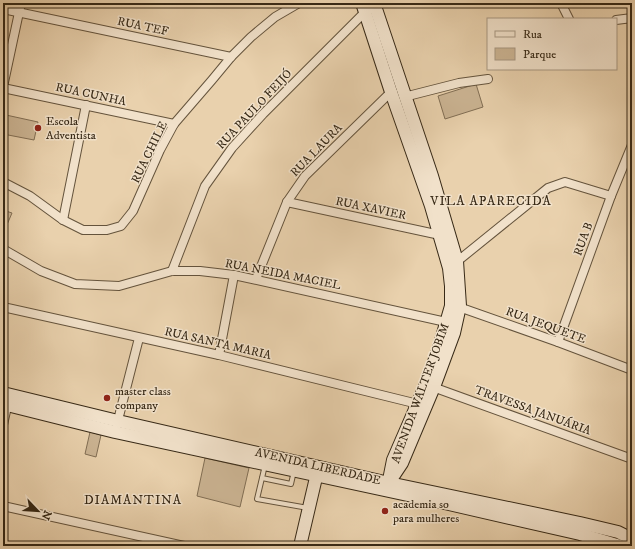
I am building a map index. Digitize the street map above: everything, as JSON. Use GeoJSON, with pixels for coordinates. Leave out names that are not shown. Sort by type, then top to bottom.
{"type":"FeatureCollection","features":[{"type":"Feature","properties":{"kind":"main road","name":"AVENIDA WALTER JOBIM"},"geometry":{"type":"LineString","coordinates":[[369,6],[391,92],[445,233]]}},
{"type":"Feature","properties":{"kind":"main road","name":"AVENIDA WALTER JOBIM"},"geometry":{"type":"LineString","coordinates":[[369,6],[404,96],[432,176],[453,265],[456,306],[454,334],[422,405],[402,463],[388,487]]}},
{"type":"Feature","properties":{"kind":"main road","name":"AVENIDA WALTER JOBIM"},"geometry":{"type":"LineString","coordinates":[[430,386],[446,322],[456,306]]}},
{"type":"Feature","properties":{"kind":"main road","name":"AVENIDA LIBERDADE"},"geometry":{"type":"LineString","coordinates":[[6,399],[295,471],[318,471]]}},
{"type":"Feature","properties":{"kind":"main road","name":"AVENIDA LIBERDADE"},"geometry":{"type":"LineString","coordinates":[[117,426],[388,487],[618,532],[632,539]]}},
{"type":"Feature","properties":{"kind":"main road"},"geometry":{"type":"LineString","coordinates":[[300,546],[318,471]]}},
{"type":"Feature","properties":{"kind":"main road","name":"AVENIDA LIBERDADE"},"geometry":{"type":"LineString","coordinates":[[442,498],[620,546]]}},
{"type":"Feature","properties":{"kind":"street"},"geometry":{"type":"LineString","coordinates":[[3,88],[21,3]]}},
{"type":"Feature","properties":{"kind":"street","name":"RUA CHILE"},"geometry":{"type":"LineString","coordinates":[[3,182],[30,196],[63,220],[83,230],[108,230],[121,226],[133,211],[160,150],[174,124],[231,56],[275,17],[299,3]]}},
{"type":"Feature","properties":{"kind":"street"},"geometry":{"type":"LineString","coordinates":[[561,3],[568,18]]}},
{"type":"Feature","properties":{"kind":"street","name":"RUA PAULO FEIJÓ"},"geometry":{"type":"LineString","coordinates":[[172,271],[205,186],[232,148],[263,114],[369,6]]}},
{"type":"Feature","properties":{"kind":"street","name":"RUA TEF"},"geometry":{"type":"LineString","coordinates":[[3,9],[231,56]]}},
{"type":"Feature","properties":{"kind":"street"},"geometry":{"type":"LineString","coordinates":[[617,20],[632,18]]}},
{"type":"Feature","properties":{"kind":"street"},"geometry":{"type":"LineString","coordinates":[[404,96],[459,83],[488,79]]}},
{"type":"Feature","properties":{"kind":"street","name":"RUA CUNHA"},"geometry":{"type":"LineString","coordinates":[[3,88],[174,124]]}},
{"type":"Feature","properties":{"kind":"street","name":"RUA LAURA"},"geometry":{"type":"LineString","coordinates":[[256,279],[287,202],[305,176],[391,92]]}},
{"type":"Feature","properties":{"kind":"street"},"geometry":{"type":"LineString","coordinates":[[63,220],[86,105]]}},
{"type":"Feature","properties":{"kind":"street","name":"RUA B"},"geometry":{"type":"LineString","coordinates":[[558,342],[611,196],[632,145]]}},
{"type":"Feature","properties":{"kind":"street"},"geometry":{"type":"LineString","coordinates":[[453,265],[548,188],[565,182],[611,196]]}},
{"type":"Feature","properties":{"kind":"street","name":"RUA XAVIER"},"geometry":{"type":"LineString","coordinates":[[287,202],[445,233]]}},
{"type":"Feature","properties":{"kind":"street","name":"RUA NEIDA MACIEL"},"geometry":{"type":"LineString","coordinates":[[3,249],[41,271],[75,284],[119,286],[172,271],[200,271],[256,279],[446,322]]}},
{"type":"Feature","properties":{"kind":"street"},"geometry":{"type":"LineString","coordinates":[[219,355],[234,275]]}},
{"type":"Feature","properties":{"kind":"street","name":"RUA JEQUETE"},"geometry":{"type":"LineString","coordinates":[[456,306],[632,370]]}},
{"type":"Feature","properties":{"kind":"street","name":"RUA SANTA MARIA"},"geometry":{"type":"LineString","coordinates":[[3,307],[219,355],[422,405]]}},
{"type":"Feature","properties":{"kind":"street"},"geometry":{"type":"LineString","coordinates":[[117,426],[139,338]]}},
{"type":"Feature","properties":{"kind":"street","name":"TRAVESSA JANUÁRIA"},"geometry":{"type":"LineString","coordinates":[[430,386],[632,459]]}},
{"type":"Feature","properties":{"kind":"street"},"geometry":{"type":"LineString","coordinates":[[3,425],[6,399]]}},
{"type":"Feature","properties":{"kind":"street"},"geometry":{"type":"LineString","coordinates":[[3,506],[184,546]]}},
{"type":"Feature","properties":{"kind":"lane"},"geometry":{"type":"LineString","coordinates":[[265,464],[257,499],[309,508]]}},
{"type":"Feature","properties":{"kind":"lane"},"geometry":{"type":"LineString","coordinates":[[262,478],[291,484],[295,471]]}},
{"type":"Feature","properties":{"kind":"green space"},"geometry":{"type":"Polygon","coordinates":[[[476,84],[483,107],[445,119],[438,96],[476,84]]]}},
{"type":"Feature","properties":{"kind":"green space"},"geometry":{"type":"Polygon","coordinates":[[[6,115],[38,122],[34,140],[3,134],[6,115]]]}},
{"type":"Feature","properties":{"kind":"green space"},"geometry":{"type":"Polygon","coordinates":[[[3,210],[12,213],[6,227],[3,225],[3,210]]]}},
{"type":"Feature","properties":{"kind":"green space"},"geometry":{"type":"Polygon","coordinates":[[[90,432],[101,435],[96,457],[85,454],[90,432]]]}},
{"type":"Feature","properties":{"kind":"green space"},"geometry":{"type":"Polygon","coordinates":[[[205,458],[249,468],[240,507],[197,496],[205,458]]]}},
{"type":"Feature","properties":{"kind":"place","name":"Escola Adventista"},"geometry":{"type":"Point","coordinates":[38,128]}},
{"type":"Feature","properties":{"kind":"place","name":"master class company"},"geometry":{"type":"Point","coordinates":[107,398]}},
{"type":"Feature","properties":{"kind":"place","name":"academia so para mulheres"},"geometry":{"type":"Point","coordinates":[385,511]}},
{"type":"Feature","properties":{"kind":"district","name":"VILA APARECIDA"},"geometry":{"type":"Point","coordinates":[491,200]}},
{"type":"Feature","properties":{"kind":"district","name":"DIAMANTINA"},"geometry":{"type":"Point","coordinates":[133,499]}}]}
